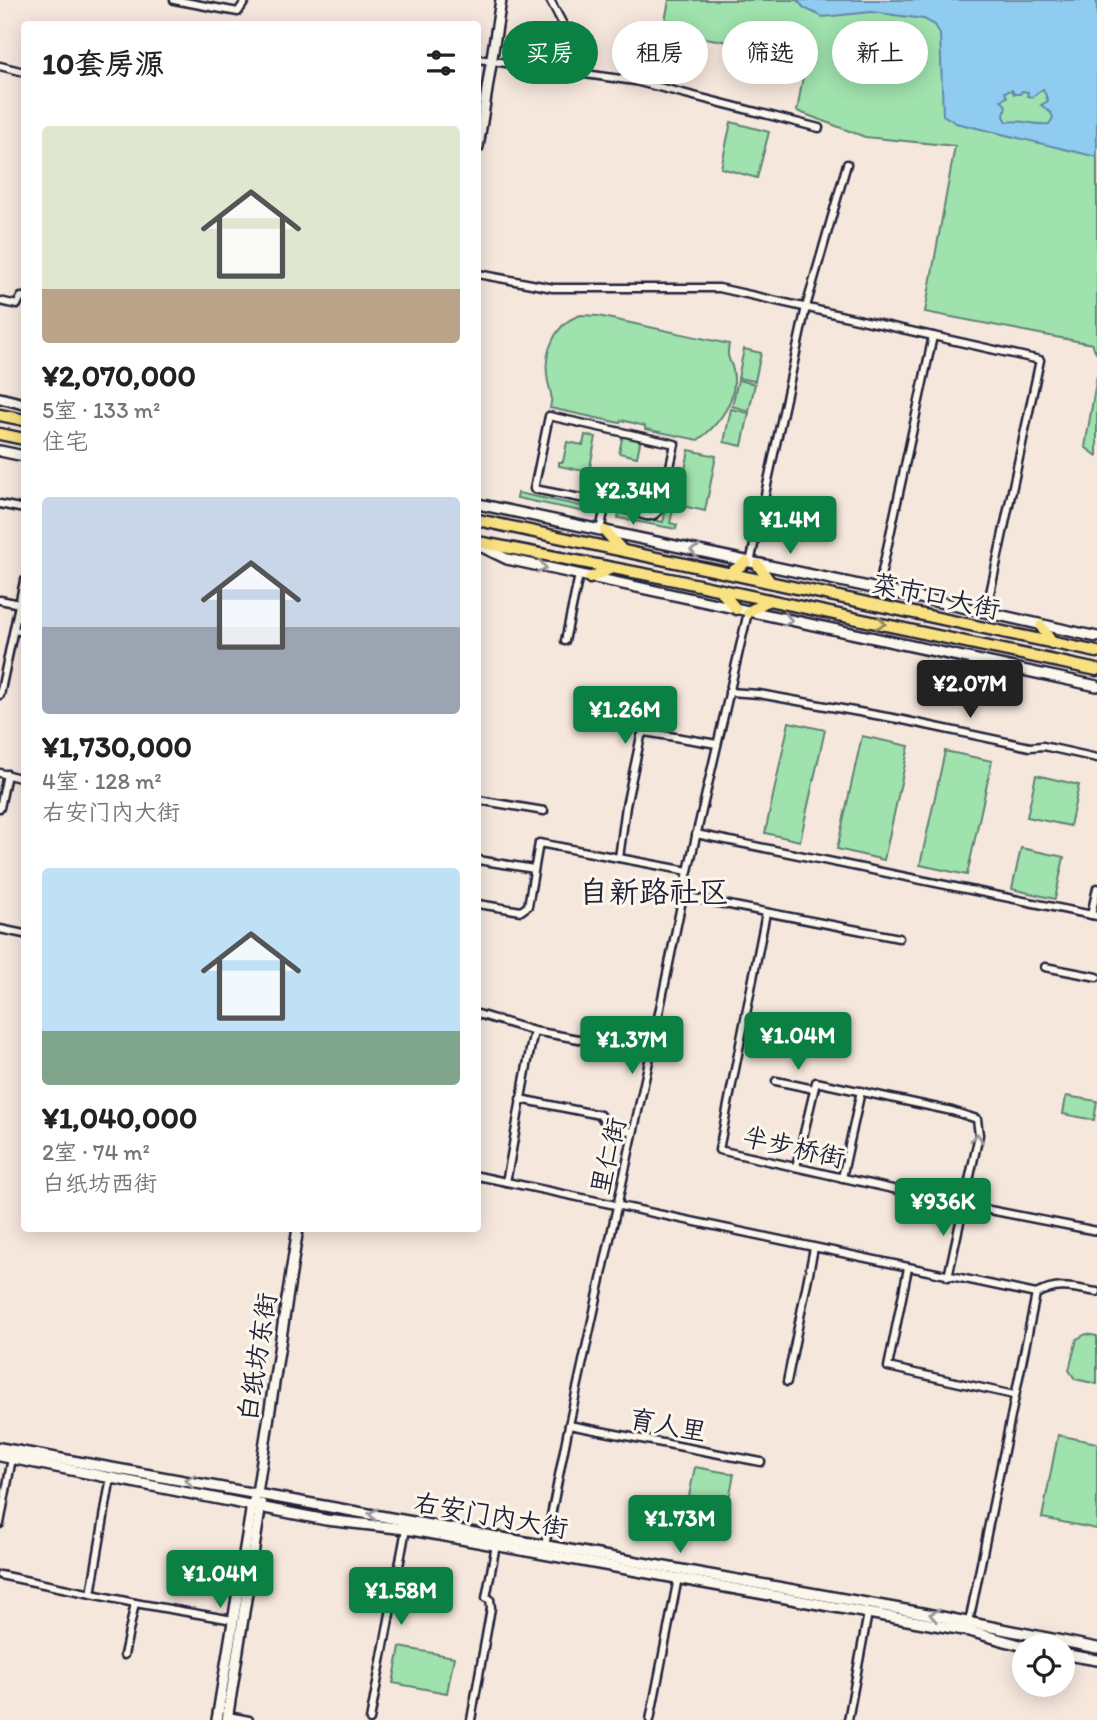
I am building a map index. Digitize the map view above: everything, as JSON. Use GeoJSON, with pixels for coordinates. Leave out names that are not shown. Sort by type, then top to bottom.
{"type":"FeatureCollection","features":[{"type":"Feature","properties":{"kind":"main road"},"geometry":{"type":"LineString","coordinates":[[481,127],[502,0]]}},
{"type":"Feature","properties":{"kind":"main road"},"geometry":{"type":"LineString","coordinates":[[0,398],[21,403]]}},
{"type":"Feature","properties":{"kind":"main road"},"geometry":{"type":"LineString","coordinates":[[0,415],[21,419]]}},
{"type":"Feature","properties":{"kind":"main road"},"geometry":{"type":"LineString","coordinates":[[0,434],[21,438]]}},
{"type":"Feature","properties":{"kind":"main road"},"geometry":{"type":"LineString","coordinates":[[0,451],[21,455]]}},
{"type":"Feature","properties":{"kind":"main road"},"geometry":{"type":"LineString","coordinates":[[481,505],[1097,637]]}},
{"type":"Feature","properties":{"kind":"main road","name":"菜市口大街"},"geometry":{"type":"LineString","coordinates":[[481,521],[1097,652]]}},
{"type":"Feature","properties":{"kind":"main road"},"geometry":{"type":"LineString","coordinates":[[603,531],[622,550]]}},
{"type":"Feature","properties":{"kind":"main road","name":"菜市口大街"},"geometry":{"type":"LineString","coordinates":[[481,544],[769,600],[1097,670]]}},
{"type":"Feature","properties":{"kind":"main road"},"geometry":{"type":"LineString","coordinates":[[481,545],[508,559],[590,578],[1097,686]]}},
{"type":"Feature","properties":{"kind":"main road"},"geometry":{"type":"LineString","coordinates":[[730,573],[752,563]]}},
{"type":"Feature","properties":{"kind":"main road"},"geometry":{"type":"LineString","coordinates":[[752,563],[769,582]]}},
{"type":"Feature","properties":{"kind":"main road"},"geometry":{"type":"LineString","coordinates":[[590,578],[612,568]]}},
{"type":"Feature","properties":{"kind":"main road"},"geometry":{"type":"LineString","coordinates":[[720,590],[736,609]]}},
{"type":"Feature","properties":{"kind":"main road"},"geometry":{"type":"LineString","coordinates":[[748,612],[769,600]]}},
{"type":"Feature","properties":{"kind":"main road"},"geometry":{"type":"LineString","coordinates":[[1041,626],[1052,643]]}},
{"type":"Feature","properties":{"kind":"main road","name":"白纸坊东街"},"geometry":{"type":"LineString","coordinates":[[257,1493],[297,1232]]}},
{"type":"Feature","properties":{"kind":"main road","name":"右安门内大街"},"geometry":{"type":"LineString","coordinates":[[0,1448],[13,1454],[111,1476],[326,1520],[406,1529],[496,1545],[969,1632],[1012,1643]]}},
{"type":"Feature","properties":{"kind":"main road","name":"右安门内大街"},"geometry":{"type":"LineString","coordinates":[[0,1456],[13,1454],[257,1493],[969,1622],[1097,1648]]}},
{"type":"Feature","properties":{"kind":"main road"},"geometry":{"type":"LineString","coordinates":[[227,1718],[257,1493]]}},
{"type":"Feature","properties":{"kind":"main road"},"geometry":{"type":"LineString","coordinates":[[217,1720],[233,1620],[257,1506]]}},
{"type":"Feature","properties":{"kind":"main road"},"geometry":{"type":"LineString","coordinates":[[1075,1656],[1097,1660]]}},
{"type":"Feature","properties":{"kind":"street"},"geometry":{"type":"LineString","coordinates":[[174,0],[238,12],[246,0]]}},
{"type":"Feature","properties":{"kind":"street"},"geometry":{"type":"LineString","coordinates":[[550,0],[561,21]]}},
{"type":"Feature","properties":{"kind":"street"},"geometry":{"type":"LineString","coordinates":[[481,60],[502,63]]}},
{"type":"Feature","properties":{"kind":"street"},"geometry":{"type":"LineString","coordinates":[[0,66],[21,71]]}},
{"type":"Feature","properties":{"kind":"street"},"geometry":{"type":"LineString","coordinates":[[598,75],[635,80],[819,128]]}},
{"type":"Feature","properties":{"kind":"street"},"geometry":{"type":"LineString","coordinates":[[752,563],[806,307],[847,164]]}},
{"type":"Feature","properties":{"kind":"street"},"geometry":{"type":"LineString","coordinates":[[481,275],[553,288],[719,288],[1040,360],[986,612]]}},
{"type":"Feature","properties":{"kind":"street"},"geometry":{"type":"LineString","coordinates":[[0,301],[18,305],[21,297]]}},
{"type":"Feature","properties":{"kind":"street"},"geometry":{"type":"LineString","coordinates":[[878,590],[933,336]]}},
{"type":"Feature","properties":{"kind":"street"},"geometry":{"type":"LineString","coordinates":[[550,416],[675,444],[662,507],[658,514],[645,517],[628,508],[606,503],[534,489],[550,416]]}},
{"type":"Feature","properties":{"kind":"street"},"geometry":{"type":"LineString","coordinates":[[603,531],[606,503]]}},
{"type":"Feature","properties":{"kind":"street"},"geometry":{"type":"LineString","coordinates":[[0,504],[21,508]]}},
{"type":"Feature","properties":{"kind":"street"},"geometry":{"type":"LineString","coordinates":[[565,641],[579,575]]}},
{"type":"Feature","properties":{"kind":"street"},"geometry":{"type":"LineString","coordinates":[[0,695],[21,598]]}},
{"type":"Feature","properties":{"kind":"street"},"geometry":{"type":"LineString","coordinates":[[0,600],[20,604]]}},
{"type":"Feature","properties":{"kind":"street","name":"里仁街"},"geometry":{"type":"LineString","coordinates":[[545,1546],[696,834],[748,612]]}},
{"type":"Feature","properties":{"kind":"street"},"geometry":{"type":"LineString","coordinates":[[14,630],[21,631]]}},
{"type":"Feature","properties":{"kind":"street"},"geometry":{"type":"LineString","coordinates":[[729,692],[759,694],[1097,758]]}},
{"type":"Feature","properties":{"kind":"street"},"geometry":{"type":"LineString","coordinates":[[619,858],[626,806],[642,734],[645,732],[717,744]]}},
{"type":"Feature","properties":{"kind":"street"},"geometry":{"type":"LineString","coordinates":[[0,808],[4,774],[21,778]]}},
{"type":"Feature","properties":{"kind":"street"},"geometry":{"type":"LineString","coordinates":[[481,800],[544,811]]}},
{"type":"Feature","properties":{"kind":"street"},"geometry":{"type":"LineString","coordinates":[[696,834],[1094,916],[1097,888]]}},
{"type":"Feature","properties":{"kind":"street"},"geometry":{"type":"LineString","coordinates":[[481,904],[521,911],[528,906],[539,843],[688,871]]}},
{"type":"Feature","properties":{"kind":"street"},"geometry":{"type":"LineString","coordinates":[[481,860],[534,869]]}},
{"type":"Feature","properties":{"kind":"street"},"geometry":{"type":"LineString","coordinates":[[683,896],[899,938]]}},
{"type":"Feature","properties":{"kind":"street","name":"半步桥街"},"geometry":{"type":"LineString","coordinates":[[766,913],[719,1150],[964,1205],[1097,1231]]}},
{"type":"Feature","properties":{"kind":"street"},"geometry":{"type":"LineString","coordinates":[[0,929],[21,933]]}},
{"type":"Feature","properties":{"kind":"street"},"geometry":{"type":"LineString","coordinates":[[1045,967],[1097,977]]}},
{"type":"Feature","properties":{"kind":"street"},"geometry":{"type":"LineString","coordinates":[[481,1015],[534,1031],[651,1052]]}},
{"type":"Feature","properties":{"kind":"street"},"geometry":{"type":"LineString","coordinates":[[506,1182],[534,1031]]}},
{"type":"Feature","properties":{"kind":"street"},"geometry":{"type":"LineString","coordinates":[[776,1081],[814,1089]]}},
{"type":"Feature","properties":{"kind":"street"},"geometry":{"type":"LineString","coordinates":[[796,1167],[816,1082],[953,1111],[976,1119],[979,1135],[948,1277]]}},
{"type":"Feature","properties":{"kind":"street"},"geometry":{"type":"LineString","coordinates":[[842,1178],[862,1091]]}},
{"type":"Feature","properties":{"kind":"street"},"geometry":{"type":"LineString","coordinates":[[520,1099],[600,1115],[607,1126],[633,1132]]}},
{"type":"Feature","properties":{"kind":"street"},"geometry":{"type":"LineString","coordinates":[[481,1177],[1036,1294],[1050,1287],[1097,1292]]}},
{"type":"Feature","properties":{"kind":"street"},"geometry":{"type":"LineString","coordinates":[[787,1382],[814,1248]]}},
{"type":"Feature","properties":{"kind":"street"},"geometry":{"type":"LineString","coordinates":[[908,1268],[888,1367],[1014,1395]]}},
{"type":"Feature","properties":{"kind":"street"},"geometry":{"type":"LineString","coordinates":[[969,1622],[1036,1294]]}},
{"type":"Feature","properties":{"kind":"street","name":"育人里"},"geometry":{"type":"LineString","coordinates":[[569,1425],[761,1462]]}},
{"type":"Feature","properties":{"kind":"street"},"geometry":{"type":"LineString","coordinates":[[0,1524],[13,1454]]}},
{"type":"Feature","properties":{"kind":"street"},"geometry":{"type":"LineString","coordinates":[[91,1594],[111,1476]]}},
{"type":"Feature","properties":{"kind":"street"},"geometry":{"type":"LineString","coordinates":[[370,1720],[406,1529]]}},
{"type":"Feature","properties":{"kind":"street"},"geometry":{"type":"LineString","coordinates":[[471,1720],[491,1608],[490,1599],[486,1598],[496,1545]]}},
{"type":"Feature","properties":{"kind":"street"},"geometry":{"type":"LineString","coordinates":[[0,1575],[233,1620]]}},
{"type":"Feature","properties":{"kind":"street"},"geometry":{"type":"LineString","coordinates":[[650,1720],[678,1578]]}},
{"type":"Feature","properties":{"kind":"street"},"geometry":{"type":"LineString","coordinates":[[124,1655],[135,1603]]}},
{"type":"Feature","properties":{"kind":"street"},"geometry":{"type":"LineString","coordinates":[[848,1720],[868,1613]]}},
{"type":"Feature","properties":{"kind":"street"},"geometry":{"type":"LineString","coordinates":[[227,1718],[249,1720]]}},
{"type":"Feature","properties":{"kind":"green space"},"geometry":{"type":"Polygon","coordinates":[[[669,0],[1097,0],[1097,354],[1092,344],[925,312],[955,146],[865,137],[797,111],[802,84],[818,84],[818,21],[722,21],[722,41],[708,38],[708,21],[665,21],[669,0]]]}},
{"type":"Feature","properties":{"kind":"green space"},"geometry":{"type":"Polygon","coordinates":[[[731,122],[769,132],[757,178],[721,168],[731,122]]]}},
{"type":"Feature","properties":{"kind":"green space"},"geometry":{"type":"Polygon","coordinates":[[[581,315],[598,316],[729,344],[733,391],[720,419],[698,440],[645,429],[645,426],[621,420],[620,423],[550,408],[547,366],[550,347],[558,331],[581,315]]]}},
{"type":"Feature","properties":{"kind":"green space"},"geometry":{"type":"Polygon","coordinates":[[[744,349],[761,353],[755,381],[738,378],[744,349]]]}},
{"type":"Feature","properties":{"kind":"green space"},"geometry":{"type":"Polygon","coordinates":[[[1097,376],[1097,456],[1085,447],[1097,376]]]}},
{"type":"Feature","properties":{"kind":"green space"},"geometry":{"type":"Polygon","coordinates":[[[738,380],[755,384],[749,411],[732,406],[738,380]]]}},
{"type":"Feature","properties":{"kind":"green space"},"geometry":{"type":"Polygon","coordinates":[[[731,409],[749,413],[742,446],[724,442],[731,409]]]}},
{"type":"Feature","properties":{"kind":"green space"},"geometry":{"type":"Polygon","coordinates":[[[623,434],[641,438],[637,457],[619,453],[623,434]]]}},
{"type":"Feature","properties":{"kind":"green space"},"geometry":{"type":"Polygon","coordinates":[[[585,435],[596,437],[589,472],[559,466],[559,462],[563,462],[567,442],[583,445],[585,435]]]}},
{"type":"Feature","properties":{"kind":"green space"},"geometry":{"type":"Polygon","coordinates":[[[689,450],[716,456],[705,511],[678,505],[689,450]]]}},
{"type":"Feature","properties":{"kind":"green space"},"geometry":{"type":"Polygon","coordinates":[[[595,469],[599,469],[598,476],[608,478],[608,483],[615,480],[627,482],[628,475],[632,476],[626,500],[592,494],[590,491],[595,469]]]}},
{"type":"Feature","properties":{"kind":"green space"},"geometry":{"type":"Polygon","coordinates":[[[518,493],[591,508],[590,513],[517,498],[518,493]]]}},
{"type":"Feature","properties":{"kind":"green space"},"geometry":{"type":"Polygon","coordinates":[[[666,509],[673,510],[670,523],[677,525],[676,529],[618,518],[619,513],[663,522],[666,509]]]}},
{"type":"Feature","properties":{"kind":"green space"},"geometry":{"type":"Polygon","coordinates":[[[789,722],[825,730],[800,841],[765,833],[789,722]]]}},
{"type":"Feature","properties":{"kind":"green space"},"geometry":{"type":"Polygon","coordinates":[[[862,736],[909,746],[884,860],[837,849],[862,736]]]}},
{"type":"Feature","properties":{"kind":"green space"},"geometry":{"type":"Polygon","coordinates":[[[945,751],[992,761],[967,875],[920,865],[945,751]]]}},
{"type":"Feature","properties":{"kind":"green space"},"geometry":{"type":"Polygon","coordinates":[[[1036,775],[1079,785],[1070,826],[1027,817],[1036,775]]]}},
{"type":"Feature","properties":{"kind":"green space"},"geometry":{"type":"Polygon","coordinates":[[[1021,848],[1064,857],[1055,899],[1012,889],[1021,848]]]}},
{"type":"Feature","properties":{"kind":"green space"},"geometry":{"type":"Polygon","coordinates":[[[1066,1096],[1097,1101],[1094,1120],[1063,1114],[1066,1096]]]}},
{"type":"Feature","properties":{"kind":"green space"},"geometry":{"type":"Polygon","coordinates":[[[1086,1334],[1097,1336],[1097,1384],[1075,1379],[1069,1370],[1077,1339],[1086,1334]]]}},
{"type":"Feature","properties":{"kind":"green space"},"geometry":{"type":"Polygon","coordinates":[[[1058,1435],[1097,1443],[1097,1529],[1042,1518],[1058,1435]]]}},
{"type":"Feature","properties":{"kind":"green space"},"geometry":{"type":"Polygon","coordinates":[[[695,1467],[734,1474],[722,1533],[683,1525],[695,1467]]]}},
{"type":"Feature","properties":{"kind":"green space"},"geometry":{"type":"Polygon","coordinates":[[[400,1647],[454,1657],[447,1693],[393,1683],[400,1647]]]}},
{"type":"Feature","properties":{"kind":"water"},"geometry":{"type":"Polygon","coordinates":[[[797,0],[1097,0],[1097,157],[956,123],[943,115],[940,34],[935,25],[928,21],[871,12],[823,17],[804,8],[797,0]],[[1043,89],[1032,97],[1027,96],[1028,92],[1014,94],[1012,90],[1005,92],[1007,97],[1001,100],[1006,106],[1004,116],[1007,122],[1049,124],[1053,118],[1051,113],[1041,105],[1048,101],[1043,89]]]}},
{"type":"Feature","properties":{"kind":"district","name":"自新路社区"},"geometry":{"type":"Point","coordinates":[654,892]}}]}
